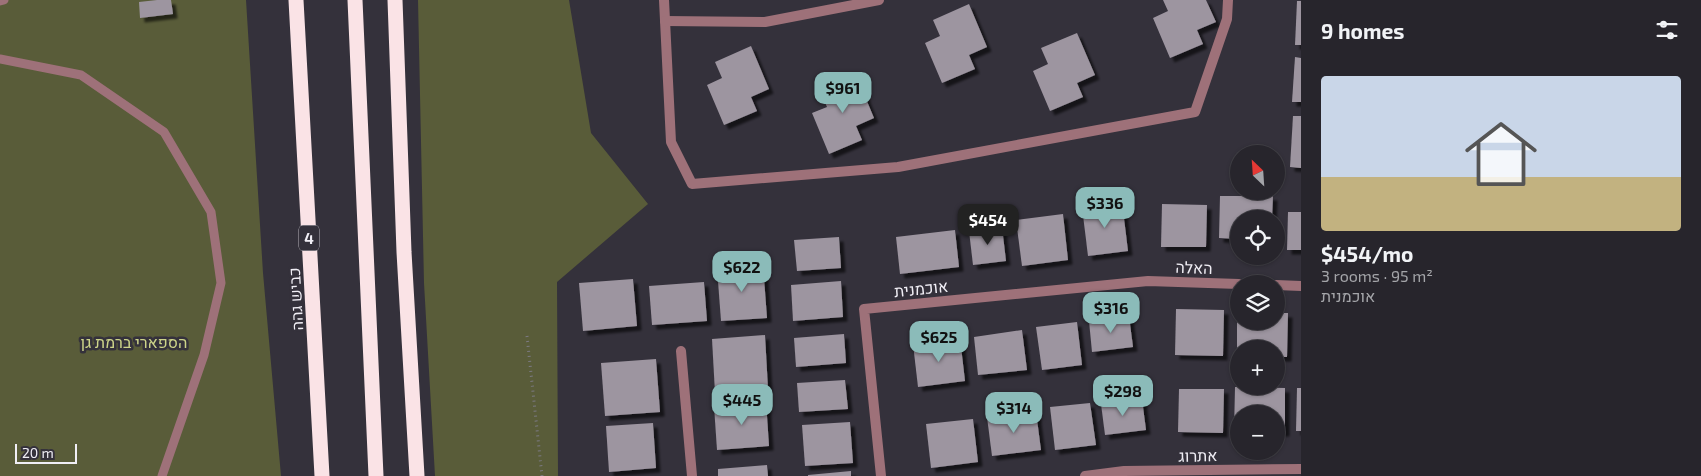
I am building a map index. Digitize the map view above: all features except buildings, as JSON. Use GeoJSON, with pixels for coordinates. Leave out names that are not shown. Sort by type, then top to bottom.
{"type":"FeatureCollection","features":[{"type":"Feature","properties":{"kind":"highway","name":"כביש גהה"},"geometry":{"type":"LineString","coordinates":[[296,0],[322,476]]}},
{"type":"Feature","properties":{"kind":"highway"},"geometry":{"type":"LineString","coordinates":[[355,0],[376,476]]}},
{"type":"Feature","properties":{"kind":"highway"},"geometry":{"type":"LineString","coordinates":[[395,0],[404,252],[417,476]]}},
{"type":"Feature","properties":{"kind":"street"},"geometry":{"type":"LineString","coordinates":[[664,0],[670,142],[692,184],[898,166],[1195,112],[1227,19],[1228,0]]}},
{"type":"Feature","properties":{"kind":"street"},"geometry":{"type":"LineString","coordinates":[[665,21],[765,22],[879,0]]}},
{"type":"Feature","properties":{"kind":"street","name":"האלה"},"geometry":{"type":"LineString","coordinates":[[1148,281],[1230,284]]}},
{"type":"Feature","properties":{"kind":"street","name":"אוכמנית"},"geometry":{"type":"LineString","coordinates":[[881,476],[864,309],[1148,281]]}},
{"type":"Feature","properties":{"kind":"street"},"geometry":{"type":"LineString","coordinates":[[1285,285],[1301,286]]}},
{"type":"Feature","properties":{"kind":"street"},"geometry":{"type":"LineString","coordinates":[[681,351],[692,476]]}},
{"type":"Feature","properties":{"kind":"street","name":"אתרוג"},"geometry":{"type":"LineString","coordinates":[[1085,476],[1124,471],[1301,469]]}},
{"type":"Feature","properties":{"kind":"lane"},"geometry":{"type":"LineString","coordinates":[[0,1],[4,0]]}},
{"type":"Feature","properties":{"kind":"lane"},"geometry":{"type":"LineString","coordinates":[[0,60],[82,75],[164,132],[211,212],[222,283],[204,355],[162,476]]}},
{"type":"Feature","properties":{"kind":"path"},"geometry":{"type":"LineString","coordinates":[[527,336],[542,476]]}},
{"type":"Feature","properties":{"kind":"green space","name":"הספארי ברמת גן"},"geometry":{"type":"Polygon","coordinates":[[[0,0],[246,0],[263,273],[281,476],[0,476],[0,0]]]}},
{"type":"Feature","properties":{"kind":"green space"},"geometry":{"type":"Polygon","coordinates":[[[418,0],[569,0],[591,133],[648,204],[557,282],[558,476],[435,476],[424,283],[418,0]]]}}]}
